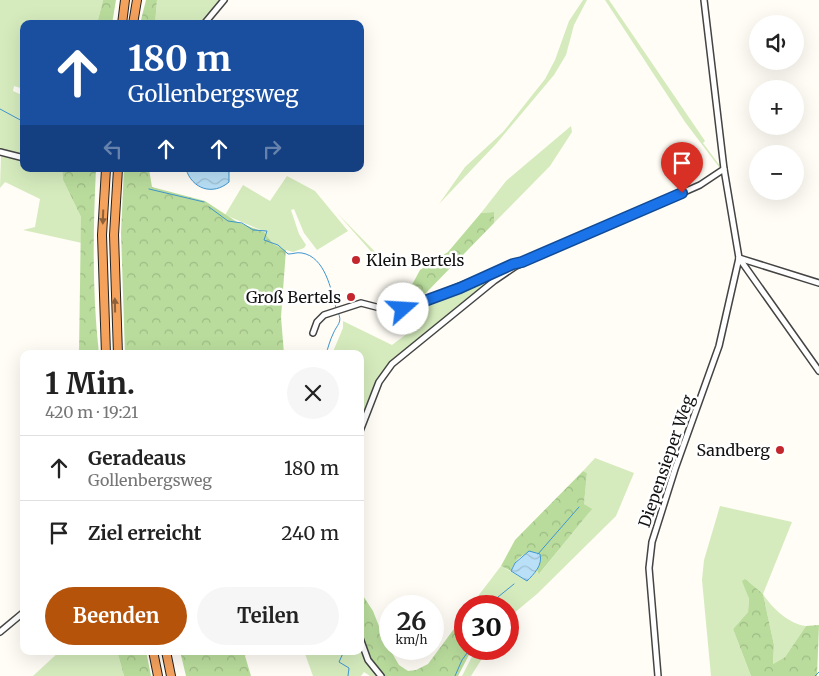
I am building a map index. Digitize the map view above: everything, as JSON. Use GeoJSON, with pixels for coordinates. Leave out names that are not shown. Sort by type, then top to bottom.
{"type":"FeatureCollection","features":[{"type":"Feature","properties":{"kind":"highway"},"geometry":{"type":"LineString","coordinates":[[122,20],[125,0]]}},
{"type":"Feature","properties":{"kind":"highway"},"geometry":{"type":"LineString","coordinates":[[134,20],[137,0]]}},
{"type":"Feature","properties":{"kind":"highway"},"geometry":{"type":"LineString","coordinates":[[106,172],[102,234],[106,350]]}},
{"type":"Feature","properties":{"kind":"highway"},"geometry":{"type":"LineString","coordinates":[[118,172],[114,235],[118,350]]}},
{"type":"Feature","properties":{"kind":"highway"},"geometry":{"type":"LineString","coordinates":[[154,655],[158,676]]}},
{"type":"Feature","properties":{"kind":"highway"},"geometry":{"type":"LineString","coordinates":[[167,655],[171,676]]}},
{"type":"Feature","properties":{"kind":"street"},"geometry":{"type":"LineString","coordinates":[[207,20],[224,0]]}},
{"type":"Feature","properties":{"kind":"street"},"geometry":{"type":"LineString","coordinates":[[704,0],[724,169],[739,258],[819,371]]}},
{"type":"Feature","properties":{"kind":"street"},"geometry":{"type":"LineString","coordinates":[[0,152],[20,157]]}},
{"type":"Feature","properties":{"kind":"street"},"geometry":{"type":"LineString","coordinates":[[364,421],[380,382],[392,364],[494,281],[522,262],[700,185],[724,169]]}},
{"type":"Feature","properties":{"kind":"street"},"geometry":{"type":"LineString","coordinates":[[739,258],[819,283]]}},
{"type":"Feature","properties":{"kind":"street","name":"Diepensieper Weg"},"geometry":{"type":"LineString","coordinates":[[658,676],[649,568],[652,542],[669,485],[719,346],[739,258]]}},
{"type":"Feature","properties":{"kind":"street"},"geometry":{"type":"LineString","coordinates":[[313,332],[321,317],[336,310],[364,303],[384,309],[403,309],[522,262]]}},
{"type":"Feature","properties":{"kind":"street"},"geometry":{"type":"LineString","coordinates":[[0,632],[20,615]]}},
{"type":"Feature","properties":{"kind":"street"},"geometry":{"type":"LineString","coordinates":[[364,649],[368,660],[381,676]]}},
{"type":"Feature","properties":{"kind":"green space"},"geometry":{"type":"Polygon","coordinates":[[[0,0],[103,0],[98,20],[20,20],[20,88],[14,86],[13,91],[20,94],[20,155],[0,150],[0,0]]]}},
{"type":"Feature","properties":{"kind":"green space"},"geometry":{"type":"Polygon","coordinates":[[[103,0],[116,0],[113,20],[98,20],[103,0]]]}},
{"type":"Feature","properties":{"kind":"green space"},"geometry":{"type":"Polygon","coordinates":[[[146,0],[157,0],[155,20],[141,20],[146,0]]]}},
{"type":"Feature","properties":{"kind":"green space"},"geometry":{"type":"Polygon","coordinates":[[[157,0],[221,0],[205,20],[155,20],[157,0]]]}},
{"type":"Feature","properties":{"kind":"green space"},"geometry":{"type":"Polygon","coordinates":[[[583,0],[587,0],[574,25],[566,55],[554,75],[496,144],[439,204],[465,167],[503,132],[545,79],[555,60],[569,21],[583,0]]]}},
{"type":"Feature","properties":{"kind":"green space"},"geometry":{"type":"Polygon","coordinates":[[[605,0],[609,0],[705,141],[703,143],[719,167],[685,122],[605,0]]]}},
{"type":"Feature","properties":{"kind":"green space"},"geometry":{"type":"Polygon","coordinates":[[[571,126],[572,132],[550,166],[494,223],[494,212],[481,213],[506,181],[571,126]]]}},
{"type":"Feature","properties":{"kind":"green space"},"geometry":{"type":"Polygon","coordinates":[[[1,154],[20,158],[20,172],[62,172],[63,180],[81,217],[82,243],[23,230],[35,227],[40,199],[5,182],[0,188],[1,154]]]}},
{"type":"Feature","properties":{"kind":"green space"},"geometry":{"type":"Polygon","coordinates":[[[62,172],[96,172],[94,262],[99,350],[79,350],[81,217],[63,180],[62,172]]]}},
{"type":"Feature","properties":{"kind":"green space"},"geometry":{"type":"Polygon","coordinates":[[[124,172],[150,172],[152,187],[205,201],[237,222],[264,232],[273,244],[286,250],[281,317],[284,350],[125,350],[121,233],[124,172]]]}},
{"type":"Feature","properties":{"kind":"green space"},"geometry":{"type":"Polygon","coordinates":[[[287,176],[315,191],[348,231],[317,250],[304,233],[294,209],[291,210],[299,234],[306,245],[304,248],[293,252],[273,244],[263,231],[225,215],[243,185],[270,201],[287,176]]]}},
{"type":"Feature","properties":{"kind":"green space"},"geometry":{"type":"Polygon","coordinates":[[[494,212],[494,223],[422,297],[426,299],[396,308],[381,307],[380,298],[403,293],[413,283],[420,270],[448,252],[481,213],[494,212]]]}},
{"type":"Feature","properties":{"kind":"green space"},"geometry":{"type":"Polygon","coordinates":[[[337,213],[386,263],[400,256],[402,258],[395,268],[383,265],[337,213]]]}},
{"type":"Feature","properties":{"kind":"green space"},"geometry":{"type":"Polygon","coordinates":[[[513,266],[386,371],[364,418],[364,350],[334,350],[343,328],[343,321],[392,345],[416,327],[407,309],[432,301],[513,266]]]}},
{"type":"Feature","properties":{"kind":"green space"},"geometry":{"type":"Polygon","coordinates":[[[595,458],[634,473],[616,516],[537,594],[519,609],[519,595],[479,595],[501,566],[527,581],[537,570],[540,573],[591,510],[584,504],[587,473],[583,471],[595,458]]]}},
{"type":"Feature","properties":{"kind":"green space"},"geometry":{"type":"Polygon","coordinates":[[[583,471],[587,473],[584,504],[592,509],[539,574],[537,570],[541,559],[540,554],[535,552],[522,555],[511,571],[501,566],[515,540],[583,471]]]}},
{"type":"Feature","properties":{"kind":"green space"},"geometry":{"type":"Polygon","coordinates":[[[720,506],[792,522],[763,594],[743,581],[749,599],[748,612],[733,629],[751,676],[711,676],[702,580],[704,560],[720,506]]]}},
{"type":"Feature","properties":{"kind":"green space"},"geometry":{"type":"Polygon","coordinates":[[[745,579],[763,594],[774,645],[773,664],[785,657],[806,626],[819,625],[817,676],[751,676],[733,629],[748,612],[749,599],[742,581],[745,579]]]}},
{"type":"Feature","properties":{"kind":"green space"},"geometry":{"type":"Polygon","coordinates":[[[763,594],[771,605],[787,619],[806,626],[785,657],[773,664],[774,645],[763,594]]]}},
{"type":"Feature","properties":{"kind":"green space"},"geometry":{"type":"Polygon","coordinates":[[[364,597],[373,611],[379,626],[379,660],[396,660],[399,665],[408,671],[416,670],[428,664],[431,660],[444,660],[444,642],[454,629],[454,660],[466,660],[458,676],[384,676],[369,656],[364,643],[364,597]]]}},
{"type":"Feature","properties":{"kind":"green space"},"geometry":{"type":"Polygon","coordinates":[[[56,655],[118,655],[124,676],[33,676],[56,655]]]}},
{"type":"Feature","properties":{"kind":"green space"},"geometry":{"type":"Polygon","coordinates":[[[118,655],[147,655],[151,676],[124,676],[118,655]]]}},
{"type":"Feature","properties":{"kind":"green space"},"geometry":{"type":"Polygon","coordinates":[[[181,655],[245,655],[251,676],[186,676],[181,655]]]}},
{"type":"Feature","properties":{"kind":"green space"},"geometry":{"type":"Polygon","coordinates":[[[305,655],[362,655],[378,676],[370,676],[364,672],[361,676],[313,676],[305,655]]]}},
{"type":"Feature","properties":{"kind":"green space"},"geometry":{"type":"Polygon","coordinates":[[[470,660],[481,660],[471,676],[462,676],[470,660]]]}},
{"type":"Feature","properties":{"kind":"water"},"geometry":{"type":"Polygon","coordinates":[[[187,172],[229,172],[229,182],[216,189],[210,189],[198,186],[187,172]]]}},
{"type":"Feature","properties":{"kind":"water"},"geometry":{"type":"Polygon","coordinates":[[[529,551],[540,554],[541,558],[537,569],[527,581],[511,571],[515,563],[529,551]]]}},
{"type":"Feature","properties":{"kind":"waterway"},"geometry":{"type":"LineString","coordinates":[[0,109],[20,120]]}},
{"type":"Feature","properties":{"kind":"waterway"},"geometry":{"type":"LineString","coordinates":[[149,189],[204,202]]}},
{"type":"Feature","properties":{"kind":"waterway"},"geometry":{"type":"LineString","coordinates":[[209,207],[228,221],[242,223],[253,230],[267,231],[264,240],[278,245],[288,254],[302,253],[310,256],[322,267],[336,308]]}},
{"type":"Feature","properties":{"kind":"waterway"},"geometry":{"type":"LineString","coordinates":[[327,350],[340,321],[338,312]]}},
{"type":"Feature","properties":{"kind":"waterway"},"geometry":{"type":"LineString","coordinates":[[538,554],[579,507]]}},
{"type":"Feature","properties":{"kind":"waterway"},"geometry":{"type":"LineString","coordinates":[[500,595],[514,584]]}},
{"type":"Feature","properties":{"kind":"waterway"},"geometry":{"type":"LineString","coordinates":[[342,655],[339,662],[349,668],[348,676]]}},
{"type":"Feature","properties":{"kind":"waterway"},"geometry":{"type":"LineString","coordinates":[[455,676],[462,660]]}},
{"type":"Feature","properties":{"kind":"waterway"},"geometry":{"type":"LineString","coordinates":[[815,676],[819,672]]}},
{"type":"Feature","properties":{"kind":"place","name":"Klein Bertels"},"geometry":{"type":"Point","coordinates":[356,260]}},
{"type":"Feature","properties":{"kind":"place","name":"Groß Bertels"},"geometry":{"type":"Point","coordinates":[351,297]}},
{"type":"Feature","properties":{"kind":"place","name":"Sandberg"},"geometry":{"type":"Point","coordinates":[780,450]}},
{"type":"Feature","properties":{"kind":"route"},"geometry":{"type":"LineString","coordinates":[[403,309],[460,288],[483,276],[522,262],[682,193]]}}]}
